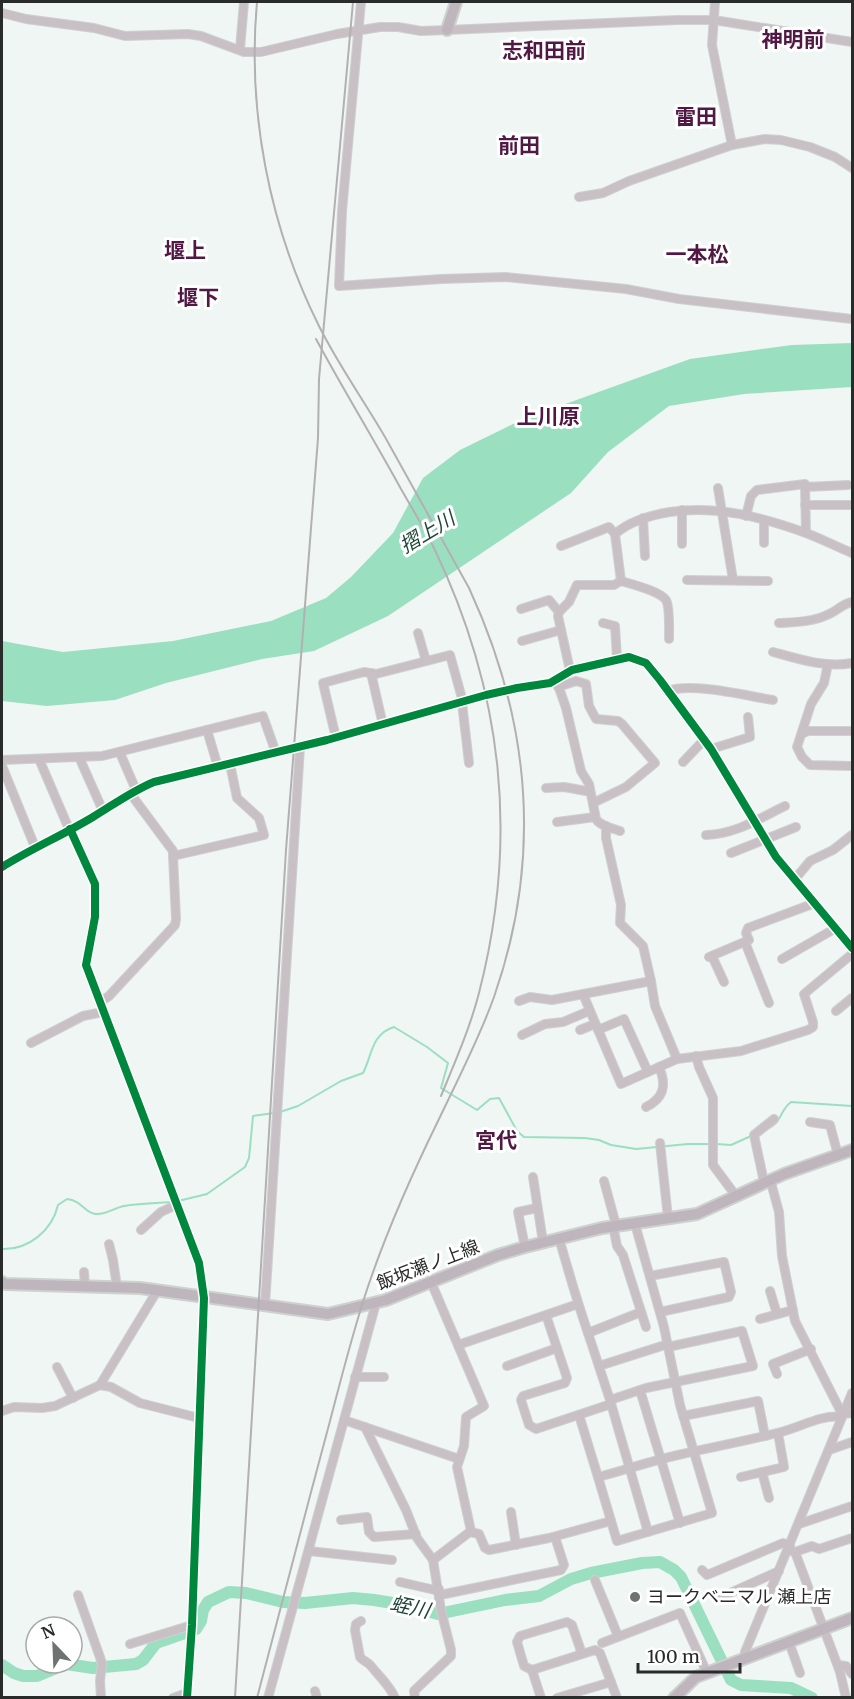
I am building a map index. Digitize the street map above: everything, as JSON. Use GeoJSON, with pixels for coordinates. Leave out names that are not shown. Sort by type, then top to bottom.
{"type":"FeatureCollection","features":[{"type":"Feature","properties":{"kind":"main road"},"geometry":{"type":"LineString","coordinates":[[447,30],[456,2]]}},
{"type":"Feature","properties":{"kind":"main road","name":"飯坂瀬ノ上線"},"geometry":{"type":"LineString","coordinates":[[3,1285],[53,1284],[117,1287],[327,1314],[376,1303],[498,1255],[543,1242],[615,1225],[697,1214],[767,1181],[852,1150]]}},
{"type":"Feature","properties":{"kind":"main road"},"geometry":{"type":"LineString","coordinates":[[674,1698],[691,1680],[852,1618]]}},
{"type":"Feature","properties":{"kind":"street"},"geometry":{"type":"LineString","coordinates":[[240,49],[244,2]]}},
{"type":"Feature","properties":{"kind":"street"},"geometry":{"type":"LineString","coordinates":[[361,2],[342,211],[339,286],[506,277],[626,289],[679,299],[852,319]]}},
{"type":"Feature","properties":{"kind":"street"},"geometry":{"type":"LineString","coordinates":[[715,2],[712,45],[732,145]]}},
{"type":"Feature","properties":{"kind":"street"},"geometry":{"type":"LineString","coordinates":[[2,13],[26,19],[94,28],[125,36],[188,34],[201,36],[249,53],[359,30],[398,27],[421,31],[714,20],[852,42]]}},
{"type":"Feature","properties":{"kind":"street"},"geometry":{"type":"LineString","coordinates":[[579,197],[603,194],[629,181],[750,140],[781,140],[822,151],[852,168]]}},
{"type":"Feature","properties":{"kind":"street"},"geometry":{"type":"LineString","coordinates":[[746,516],[751,496],[757,490],[805,484],[805,487],[848,485]]}},
{"type":"Feature","properties":{"kind":"street"},"geometry":{"type":"LineString","coordinates":[[805,487],[806,533]]}},
{"type":"Feature","properties":{"kind":"street"},"geometry":{"type":"LineString","coordinates":[[718,488],[733,580]]}},
{"type":"Feature","properties":{"kind":"street"},"geometry":{"type":"LineString","coordinates":[[805,505],[852,505]]}},
{"type":"Feature","properties":{"kind":"street"},"geometry":{"type":"LineString","coordinates":[[682,510],[682,544]]}},
{"type":"Feature","properties":{"kind":"street"},"geometry":{"type":"LineString","coordinates":[[615,534],[621,528],[655,514],[682,510],[720,510],[806,533],[852,553]]}},
{"type":"Feature","properties":{"kind":"street"},"geometry":{"type":"LineString","coordinates":[[643,518],[645,556]]}},
{"type":"Feature","properties":{"kind":"street"},"geometry":{"type":"LineString","coordinates":[[764,520],[765,543]]}},
{"type":"Feature","properties":{"kind":"street"},"geometry":{"type":"LineString","coordinates":[[561,546],[609,527],[615,534],[621,581]]}},
{"type":"Feature","properties":{"kind":"street"},"geometry":{"type":"LineString","coordinates":[[687,580],[768,581]]}},
{"type":"Feature","properties":{"kind":"street"},"geometry":{"type":"LineString","coordinates":[[572,670],[558,616],[569,602],[577,585],[614,585],[621,581],[656,592],[664,598],[668,606],[669,639]]}},
{"type":"Feature","properties":{"kind":"street"},"geometry":{"type":"LineString","coordinates":[[521,609],[549,600],[559,612]]}},
{"type":"Feature","properties":{"kind":"street"},"geometry":{"type":"LineString","coordinates":[[779,623],[818,619],[830,615],[842,604],[852,602]]}},
{"type":"Feature","properties":{"kind":"street"},"geometry":{"type":"LineString","coordinates":[[603,623],[615,626],[617,658]]}},
{"type":"Feature","properties":{"kind":"street"},"geometry":{"type":"LineString","coordinates":[[522,641],[561,630]]}},
{"type":"Feature","properties":{"kind":"street"},"geometry":{"type":"LineString","coordinates":[[418,633],[426,661]]}},
{"type":"Feature","properties":{"kind":"street"},"geometry":{"type":"LineString","coordinates":[[773,652],[828,664],[852,663]]}},
{"type":"Feature","properties":{"kind":"street"},"geometry":{"type":"LineString","coordinates":[[336,738],[324,683],[364,672],[376,674],[450,655],[462,703],[469,763]]}},
{"type":"Feature","properties":{"kind":"street"},"geometry":{"type":"LineString","coordinates":[[557,684],[572,670],[617,658],[629,657],[646,663],[711,749],[776,857],[852,948]]}},
{"type":"Feature","properties":{"kind":"street"},"geometry":{"type":"LineString","coordinates":[[828,664],[824,683],[811,704],[797,747],[802,757],[810,765],[852,766]]}},
{"type":"Feature","properties":{"kind":"street"},"geometry":{"type":"LineString","coordinates":[[371,673],[383,725]]}},
{"type":"Feature","properties":{"kind":"street"},"geometry":{"type":"LineString","coordinates":[[2,866],[154,782],[336,738],[517,688],[576,681],[586,684],[589,706],[596,719],[618,721],[655,763],[626,787],[593,803]]}},
{"type":"Feature","properties":{"kind":"street"},"geometry":{"type":"LineString","coordinates":[[557,684],[598,822],[620,831]]}},
{"type":"Feature","properties":{"kind":"street"},"geometry":{"type":"LineString","coordinates":[[668,691],[697,688],[774,700]]}},
{"type":"Feature","properties":{"kind":"street"},"geometry":{"type":"LineString","coordinates":[[2,760],[102,756],[120,753],[263,716],[276,753]]}},
{"type":"Feature","properties":{"kind":"street"},"geometry":{"type":"LineString","coordinates":[[711,749],[750,737],[748,717]]}},
{"type":"Feature","properties":{"kind":"street"},"geometry":{"type":"LineString","coordinates":[[207,730],[218,767]]}},
{"type":"Feature","properties":{"kind":"street"},"geometry":{"type":"LineString","coordinates":[[802,733],[852,731]]}},
{"type":"Feature","properties":{"kind":"street"},"geometry":{"type":"LineString","coordinates":[[683,762],[704,740]]}},
{"type":"Feature","properties":{"kind":"street"},"geometry":{"type":"LineString","coordinates":[[265,1306],[300,747]]}},
{"type":"Feature","properties":{"kind":"street"},"geometry":{"type":"LineString","coordinates":[[100,1002],[109,996],[175,925],[176,920],[172,851],[133,792],[120,753]]}},
{"type":"Feature","properties":{"kind":"street"},"geometry":{"type":"LineString","coordinates":[[80,757],[103,811]]}},
{"type":"Feature","properties":{"kind":"street"},"geometry":{"type":"LineString","coordinates":[[39,759],[95,884],[95,917],[86,965],[199,1263],[204,1298],[192,1630],[187,1695],[173,1698]]}},
{"type":"Feature","properties":{"kind":"street"},"geometry":{"type":"LineString","coordinates":[[173,856],[264,835],[259,818],[237,798],[230,764]]}},
{"type":"Feature","properties":{"kind":"street"},"geometry":{"type":"LineString","coordinates":[[2,766],[34,847]]}},
{"type":"Feature","properties":{"kind":"street"},"geometry":{"type":"LineString","coordinates":[[546,788],[564,787],[590,790]]}},
{"type":"Feature","properties":{"kind":"street"},"geometry":{"type":"LineString","coordinates":[[706,835],[721,834],[755,822],[785,806]]}},
{"type":"Feature","properties":{"kind":"street"},"geometry":{"type":"LineString","coordinates":[[557,822],[596,817]]}},
{"type":"Feature","properties":{"kind":"street"},"geometry":{"type":"LineString","coordinates":[[606,826],[606,838],[621,905],[620,923],[643,946],[655,1006],[677,1059]]}},
{"type":"Feature","properties":{"kind":"street"},"geometry":{"type":"LineString","coordinates":[[731,854],[796,827]]}},
{"type":"Feature","properties":{"kind":"street"},"geometry":{"type":"LineString","coordinates":[[795,879],[810,861],[833,850],[852,835]]}},
{"type":"Feature","properties":{"kind":"street"},"geometry":{"type":"LineString","coordinates":[[724,982],[710,956],[749,940],[746,933],[748,928],[815,903]]}},
{"type":"Feature","properties":{"kind":"street"},"geometry":{"type":"LineString","coordinates":[[782,959],[836,928]]}},
{"type":"Feature","properties":{"kind":"street"},"geometry":{"type":"LineString","coordinates":[[745,942],[769,1003]]}},
{"type":"Feature","properties":{"kind":"street"},"geometry":{"type":"LineString","coordinates":[[583,994],[621,1084],[677,1059],[741,1052],[808,1030],[813,1027],[813,1022],[804,994],[852,954]]}},
{"type":"Feature","properties":{"kind":"street"},"geometry":{"type":"LineString","coordinates":[[519,1000],[530,997],[548,1000],[651,981]]}},
{"type":"Feature","properties":{"kind":"street"},"geometry":{"type":"LineString","coordinates":[[836,1011],[852,998]]}},
{"type":"Feature","properties":{"kind":"street"},"geometry":{"type":"LineString","coordinates":[[522,1035],[545,1024],[563,1022],[589,1011]]}},
{"type":"Feature","properties":{"kind":"street"},"geometry":{"type":"LineString","coordinates":[[31,1043],[83,1016],[103,1012]]}},
{"type":"Feature","properties":{"kind":"street"},"geometry":{"type":"LineString","coordinates":[[580,1030],[624,1019],[648,1072]]}},
{"type":"Feature","properties":{"kind":"street"},"geometry":{"type":"LineString","coordinates":[[696,1056],[713,1098],[713,1165],[736,1196]]}},
{"type":"Feature","properties":{"kind":"street"},"geometry":{"type":"LineString","coordinates":[[646,1107],[658,1101],[662,1093],[664,1083],[659,1067]]}},
{"type":"Feature","properties":{"kind":"street"},"geometry":{"type":"LineString","coordinates":[[774,1119],[754,1135],[767,1181],[779,1212],[782,1256],[796,1323],[843,1416]]}},
{"type":"Feature","properties":{"kind":"street"},"geometry":{"type":"LineString","coordinates":[[810,1122],[830,1125],[838,1155]]}},
{"type":"Feature","properties":{"kind":"street"},"geometry":{"type":"LineString","coordinates":[[660,1143],[668,1218]]}},
{"type":"Feature","properties":{"kind":"street"},"geometry":{"type":"LineString","coordinates":[[533,1177],[543,1242]]}},
{"type":"Feature","properties":{"kind":"street"},"geometry":{"type":"LineString","coordinates":[[604,1181],[615,1225],[617,1246],[623,1256],[646,1327]]}},
{"type":"Feature","properties":{"kind":"street"},"geometry":{"type":"LineString","coordinates":[[141,1230],[161,1212],[176,1205]]}},
{"type":"Feature","properties":{"kind":"street"},"geometry":{"type":"LineString","coordinates":[[525,1247],[518,1212],[537,1208]]}},
{"type":"Feature","properties":{"kind":"street"},"geometry":{"type":"LineString","coordinates":[[579,1414],[617,1541],[712,1513],[683,1416],[660,1312],[635,1224]]}},
{"type":"Feature","properties":{"kind":"street"},"geometry":{"type":"LineString","coordinates":[[559,1238],[578,1304],[611,1402],[648,1532]]}},
{"type":"Feature","properties":{"kind":"street"},"geometry":{"type":"LineString","coordinates":[[109,1244],[117,1287]]}},
{"type":"Feature","properties":{"kind":"street"},"geometry":{"type":"LineString","coordinates":[[650,1276],[724,1262],[731,1293],[729,1297],[660,1312]]}},
{"type":"Feature","properties":{"kind":"street"},"geometry":{"type":"LineString","coordinates":[[84,1272],[85,1287]]}},
{"type":"Feature","properties":{"kind":"street"},"geometry":{"type":"LineString","coordinates":[[431,1282],[484,1406],[466,1418],[464,1446],[457,1467],[470,1532]]}},
{"type":"Feature","properties":{"kind":"street"},"geometry":{"type":"LineString","coordinates":[[770,1291],[777,1314]]}},
{"type":"Feature","properties":{"kind":"street"},"geometry":{"type":"LineString","coordinates":[[2,1411],[14,1407],[55,1406],[100,1385],[157,1292]]}},
{"type":"Feature","properties":{"kind":"street"},"geometry":{"type":"LineString","coordinates":[[268,1698],[376,1303]]}},
{"type":"Feature","properties":{"kind":"street"},"geometry":{"type":"LineString","coordinates":[[458,1345],[578,1304]]}},
{"type":"Feature","properties":{"kind":"street"},"geometry":{"type":"LineString","coordinates":[[760,1319],[793,1310]]}},
{"type":"Feature","properties":{"kind":"street"},"geometry":{"type":"LineString","coordinates":[[588,1333],[641,1312]]}},
{"type":"Feature","properties":{"kind":"street"},"geometry":{"type":"LineString","coordinates":[[546,1315],[567,1378],[564,1383],[523,1396],[521,1400],[529,1425],[536,1429],[640,1390],[753,1366],[742,1331],[668,1345],[599,1366]]}},
{"type":"Feature","properties":{"kind":"street"},"geometry":{"type":"LineString","coordinates":[[507,1366],[557,1348]]}},
{"type":"Feature","properties":{"kind":"street"},"geometry":{"type":"LineString","coordinates":[[777,1374],[773,1364],[811,1349]]}},
{"type":"Feature","properties":{"kind":"street"},"geometry":{"type":"LineString","coordinates":[[57,1367],[73,1398]]}},
{"type":"Feature","properties":{"kind":"street"},"geometry":{"type":"LineString","coordinates":[[356,1377],[384,1377]]}},
{"type":"Feature","properties":{"kind":"street"},"geometry":{"type":"LineString","coordinates":[[100,1385],[111,1387],[140,1402],[199,1418]]}},
{"type":"Feature","properties":{"kind":"street"},"geometry":{"type":"LineString","coordinates":[[640,1390],[680,1522]]}},
{"type":"Feature","properties":{"kind":"street"},"geometry":{"type":"LineString","coordinates":[[744,1659],[779,1571],[791,1549],[852,1393]]}},
{"type":"Feature","properties":{"kind":"street"},"geometry":{"type":"LineString","coordinates":[[683,1416],[758,1401],[765,1436]]}},
{"type":"Feature","properties":{"kind":"street"},"geometry":{"type":"LineString","coordinates":[[598,1477],[694,1451],[778,1433],[832,1415],[843,1416],[852,1413]]}},
{"type":"Feature","properties":{"kind":"street"},"geometry":{"type":"LineString","coordinates":[[344,1420],[459,1459]]}},
{"type":"Feature","properties":{"kind":"street"},"geometry":{"type":"LineString","coordinates":[[365,1427],[416,1534],[433,1560],[442,1614],[452,1650],[451,1656],[416,1688],[413,1693],[415,1698]]}},
{"type":"Feature","properties":{"kind":"street"},"geometry":{"type":"LineString","coordinates":[[741,1477],[784,1467],[778,1433]]}},
{"type":"Feature","properties":{"kind":"street"},"geometry":{"type":"LineString","coordinates":[[829,1450],[852,1442]]}},
{"type":"Feature","properties":{"kind":"street"},"geometry":{"type":"LineString","coordinates":[[762,1472],[770,1498]]}},
{"type":"Feature","properties":{"kind":"street"},"geometry":{"type":"LineString","coordinates":[[799,1524],[852,1506]]}},
{"type":"Feature","properties":{"kind":"street"},"geometry":{"type":"LineString","coordinates":[[511,1512],[516,1545]]}},
{"type":"Feature","properties":{"kind":"street"},"geometry":{"type":"LineString","coordinates":[[341,1520],[367,1517],[369,1532],[374,1538],[416,1534]]}},
{"type":"Feature","properties":{"kind":"street"},"geometry":{"type":"LineString","coordinates":[[470,1532],[478,1534],[485,1548],[489,1550],[555,1537],[611,1521]]}},
{"type":"Feature","properties":{"kind":"street"},"geometry":{"type":"LineString","coordinates":[[433,1560],[470,1532]]}},
{"type":"Feature","properties":{"kind":"street"},"geometry":{"type":"LineString","coordinates":[[400,1582],[440,1592],[561,1570],[564,1565],[555,1537]]}},
{"type":"Feature","properties":{"kind":"street"},"geometry":{"type":"LineString","coordinates":[[791,1549],[812,1546],[819,1549],[852,1538]]}},
{"type":"Feature","properties":{"kind":"street"},"geometry":{"type":"LineString","coordinates":[[702,1570],[707,1575],[783,1543],[791,1549],[825,1628],[838,1665],[846,1698]]}},
{"type":"Feature","properties":{"kind":"street"},"geometry":{"type":"LineString","coordinates":[[309,1551],[392,1560]]}},
{"type":"Feature","properties":{"kind":"street"},"geometry":{"type":"LineString","coordinates":[[719,1598],[779,1571]]}},
{"type":"Feature","properties":{"kind":"street"},"geometry":{"type":"LineString","coordinates":[[596,1580],[618,1636]]}},
{"type":"Feature","properties":{"kind":"street"},"geometry":{"type":"LineString","coordinates":[[78,1595],[102,1667],[100,1698]]}},
{"type":"Feature","properties":{"kind":"street"},"geometry":{"type":"LineString","coordinates":[[602,1642],[680,1613],[707,1673]]}},
{"type":"Feature","properties":{"kind":"street"},"geometry":{"type":"LineString","coordinates":[[361,1621],[356,1624],[354,1630],[360,1657],[370,1664],[392,1690],[395,1698]]}},
{"type":"Feature","properties":{"kind":"street"},"geometry":{"type":"LineString","coordinates":[[582,1654],[572,1625],[567,1622],[520,1636],[517,1642],[524,1666],[532,1670],[595,1650],[600,1653],[617,1698]]}},
{"type":"Feature","properties":{"kind":"street"},"geometry":{"type":"LineString","coordinates":[[130,1644],[192,1630]]}},
{"type":"Feature","properties":{"kind":"street"},"geometry":{"type":"LineString","coordinates":[[789,1642],[800,1672]]}},
{"type":"Feature","properties":{"kind":"street"},"geometry":{"type":"LineString","coordinates":[[838,1665],[846,1666],[852,1674]]}},
{"type":"Feature","properties":{"kind":"street"},"geometry":{"type":"LineString","coordinates":[[532,1670],[541,1698]]}},
{"type":"Feature","properties":{"kind":"street"},"geometry":{"type":"LineString","coordinates":[[557,1698],[610,1682]]}},
{"type":"Feature","properties":{"kind":"water","name":"摺上川"},"geometry":{"type":"Polygon","coordinates":[[[852,343],[852,387],[744,394],[669,406],[608,452],[571,493],[388,616],[314,651],[262,659],[166,683],[115,700],[47,706],[2,701],[2,641],[63,652],[173,641],[271,621],[326,598],[351,577],[393,533],[423,478],[460,450],[521,420],[690,359],[792,345],[852,343]]]}},
{"type":"Feature","properties":{"kind":"waterway"},"geometry":{"type":"LineString","coordinates":[[280,1112],[298,1106],[341,1081],[363,1073],[376,1040],[386,1030],[394,1027],[448,1063],[441,1088],[477,1110],[490,1099],[499,1098],[517,1131],[524,1137],[585,1138],[636,1149],[711,1144]]}},
{"type":"Feature","properties":{"kind":"waterway"},"geometry":{"type":"LineString","coordinates":[[767,1129],[776,1123],[791,1102],[852,1106]]}},
{"type":"Feature","properties":{"kind":"waterway"},"geometry":{"type":"LineString","coordinates":[[178,1201],[207,1194],[245,1167],[249,1158],[253,1116],[274,1113]]}},
{"type":"Feature","properties":{"kind":"waterway"},"geometry":{"type":"LineString","coordinates":[[716,1144],[731,1145],[751,1136]]}},
{"type":"Feature","properties":{"kind":"waterway"},"geometry":{"type":"LineString","coordinates":[[2,1249],[21,1246],[38,1237],[50,1223],[58,1205],[67,1199],[96,1214],[130,1205],[172,1202]]}},
{"type":"Feature","properties":{"kind":"waterway","name":"蛭川"},"geometry":{"type":"LineString","coordinates":[[2,1665],[23,1676],[37,1676],[66,1664],[93,1668],[136,1664],[143,1660],[156,1643],[196,1629],[208,1602],[229,1592],[246,1593],[283,1602],[305,1603],[353,1598],[374,1600],[438,1614],[505,1600],[539,1596],[571,1579],[591,1573],[642,1563],[660,1562],[681,1577],[731,1680],[741,1685],[791,1688],[812,1698]]}},
{"type":"Feature","properties":{"kind":"railway"},"geometry":{"type":"LineString","coordinates":[[257,2],[255,84],[259,126],[265,167],[286,247],[325,338],[385,437],[469,588],[490,638],[506,689],[517,739],[523,790],[524,841],[519,893],[510,945],[494,997],[475,1044],[403,1196],[366,1293],[257,1698]]}},
{"type":"Feature","properties":{"kind":"railway"},"geometry":{"type":"LineString","coordinates":[[235,1698],[286,850],[318,438],[319,379],[353,2]]}},
{"type":"Feature","properties":{"kind":"railway"},"geometry":{"type":"LineString","coordinates":[[316,339],[434,548],[457,602],[476,656],[489,711],[497,766],[501,822],[499,878],[491,935],[479,993],[467,1032],[441,1096]]}},
{"type":"Feature","properties":{"kind":"cycle path"},"geometry":{"type":"LineString","coordinates":[[2,867],[154,782],[327,740],[486,695],[550,683],[572,670],[629,657],[646,663],[660,680],[711,749],[776,857],[852,948]]}},
{"type":"Feature","properties":{"kind":"cycle path"},"geometry":{"type":"LineString","coordinates":[[70,829],[95,884],[95,917],[86,965],[199,1263],[204,1298],[192,1625],[187,1698]]}},
{"type":"Feature","properties":{"kind":"place","name":"ヨークベニマル 瀬上店"},"geometry":{"type":"Point","coordinates":[635,1597]}},
{"type":"Feature","properties":{"kind":"district","name":"神明前"},"geometry":{"type":"Point","coordinates":[793,40]}},
{"type":"Feature","properties":{"kind":"district","name":"志和田前"},"geometry":{"type":"Point","coordinates":[544,51]}},
{"type":"Feature","properties":{"kind":"district","name":"雷田"},"geometry":{"type":"Point","coordinates":[696,117]}},
{"type":"Feature","properties":{"kind":"district","name":"前田"},"geometry":{"type":"Point","coordinates":[519,146]}},
{"type":"Feature","properties":{"kind":"district","name":"堰上"},"geometry":{"type":"Point","coordinates":[185,251]}},
{"type":"Feature","properties":{"kind":"district","name":"一本松"},"geometry":{"type":"Point","coordinates":[697,255]}},
{"type":"Feature","properties":{"kind":"district","name":"堰下"},"geometry":{"type":"Point","coordinates":[198,298]}},
{"type":"Feature","properties":{"kind":"district","name":"上川原"},"geometry":{"type":"Point","coordinates":[548,417]}},
{"type":"Feature","properties":{"kind":"district","name":"宮代"},"geometry":{"type":"Point","coordinates":[496,1141]}}]}
